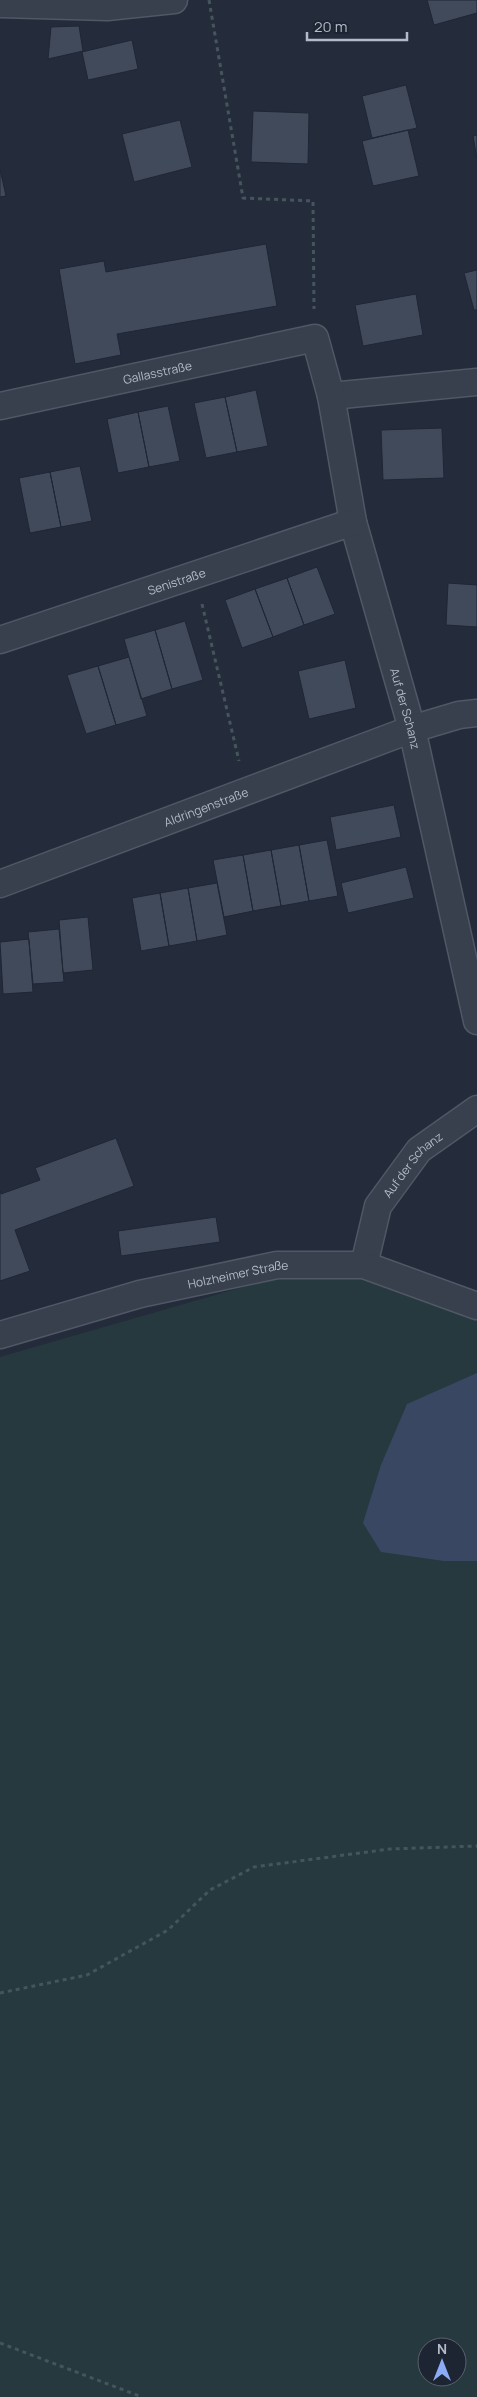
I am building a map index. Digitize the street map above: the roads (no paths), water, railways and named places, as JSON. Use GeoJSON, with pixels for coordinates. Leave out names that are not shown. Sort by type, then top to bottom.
{"type":"FeatureCollection","features":[{"type":"Feature","properties":{"kind":"street"},"geometry":{"type":"LineString","coordinates":[[0,4],[107,7],[174,0]]}},
{"type":"Feature","properties":{"kind":"street","name":"Auf der Schanz"},"geometry":{"type":"LineString","coordinates":[[315,338],[331,396],[353,522],[412,729],[477,1021]]}},
{"type":"Feature","properties":{"kind":"street","name":"Gallasstraße"},"geometry":{"type":"LineString","coordinates":[[0,406],[315,338]]}},
{"type":"Feature","properties":{"kind":"street"},"geometry":{"type":"LineString","coordinates":[[331,396],[477,382]]}},
{"type":"Feature","properties":{"kind":"street","name":"Senistraße"},"geometry":{"type":"LineString","coordinates":[[0,640],[353,522]]}},
{"type":"Feature","properties":{"kind":"street","name":"Aldringenstraße"},"geometry":{"type":"LineString","coordinates":[[0,884],[412,729],[459,715],[477,713]]}},
{"type":"Feature","properties":{"kind":"street","name":"Auf der Schanz"},"geometry":{"type":"LineString","coordinates":[[364,1265],[378,1206],[419,1150],[477,1109]]}},
{"type":"Feature","properties":{"kind":"street","name":"Holzheimer Straße"},"geometry":{"type":"LineString","coordinates":[[0,1335],[140,1294],[278,1265],[364,1265],[477,1306]]}},
{"type":"Feature","properties":{"kind":"water"},"geometry":{"type":"Polygon","coordinates":[[[477,1373],[477,1561],[444,1561],[381,1552],[363,1523],[381,1465],[407,1404],[477,1373]]]}}]}
